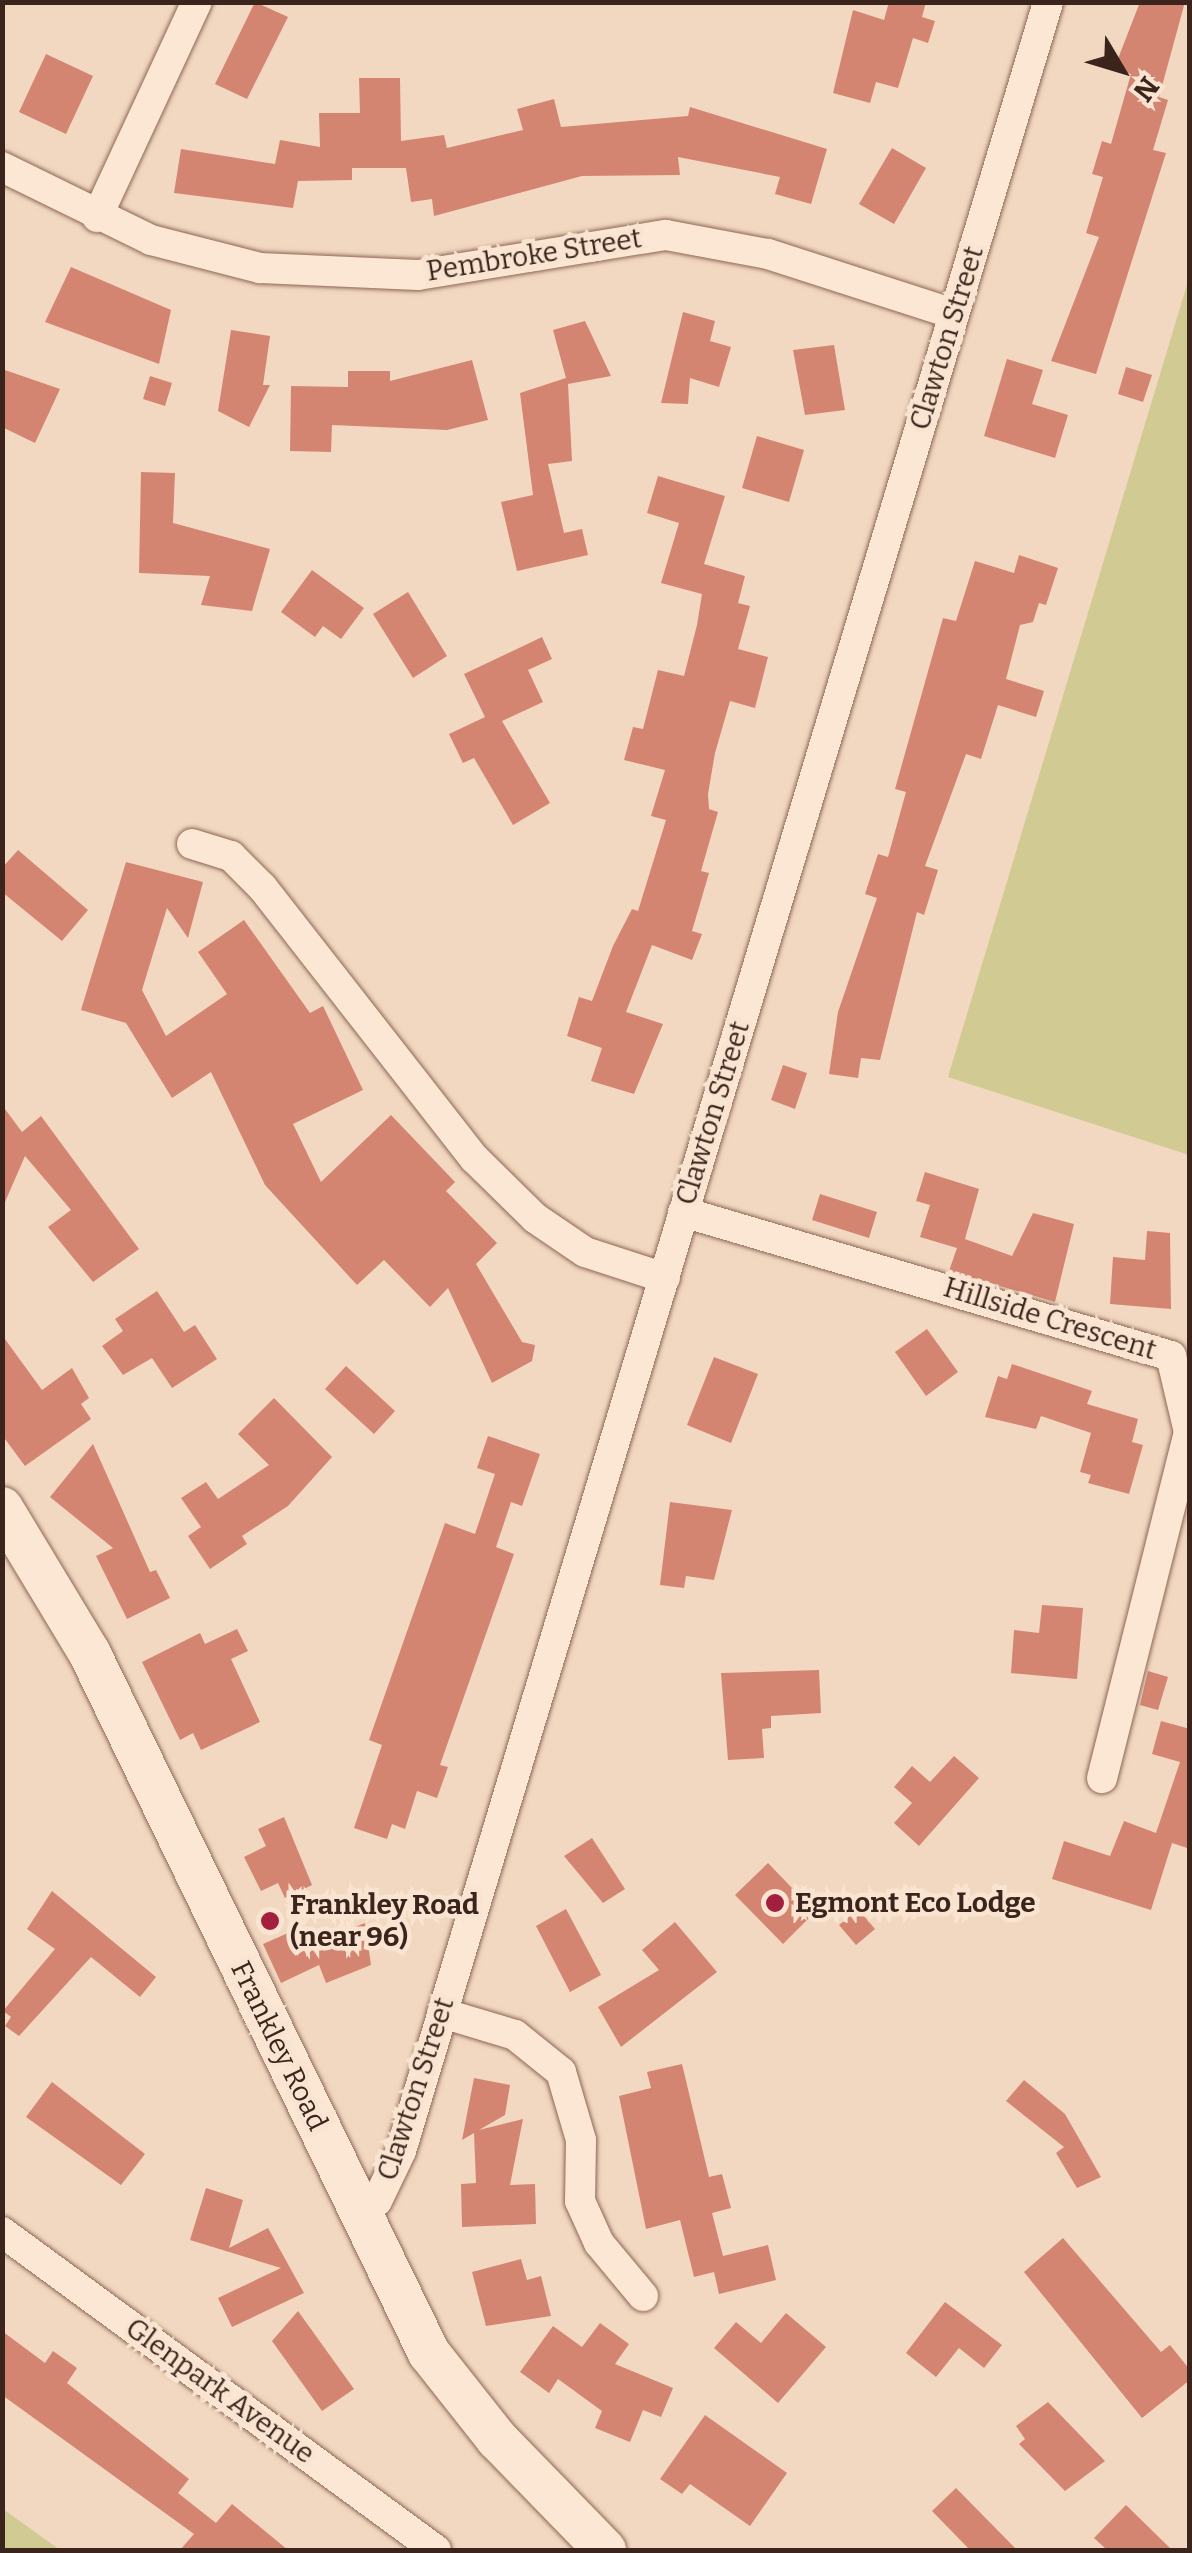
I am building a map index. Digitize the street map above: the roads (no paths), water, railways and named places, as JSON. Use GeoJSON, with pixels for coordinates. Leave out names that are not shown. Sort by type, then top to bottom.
{"type":"FeatureCollection","features":[{"type":"Feature","properties":{"kind":"street"},"geometry":{"type":"LineString","coordinates":[[97,217],[197,2]]}},
{"type":"Feature","properties":{"kind":"street","name":"Clawton Street"},"geometry":{"type":"LineString","coordinates":[[358,2211],[377,2201],[400,2151],[1048,2]]}},
{"type":"Feature","properties":{"kind":"street","name":"Pembroke Street"},"geometry":{"type":"LineString","coordinates":[[2,168],[97,217],[208,256],[346,274],[476,268],[666,235],[768,254],[954,314]]}},
{"type":"Feature","properties":{"kind":"street"},"geometry":{"type":"LineString","coordinates":[[192,844],[231,856],[263,888],[474,1159],[535,1218],[585,1252],[665,1278]]}},
{"type":"Feature","properties":{"kind":"street","name":"Hillside Crescent"},"geometry":{"type":"LineString","coordinates":[[683,1212],[1171,1356],[1189,1432],[1102,1778]]}},
{"type":"Feature","properties":{"kind":"street","name":"Frankley Road"},"geometry":{"type":"LineString","coordinates":[[2,1508],[89,1652],[429,2353],[497,2439],[605,2550]]}},
{"type":"Feature","properties":{"kind":"street"},"geometry":{"type":"LineString","coordinates":[[442,2013],[515,2035],[562,2072],[581,2140],[580,2201],[598,2242],[643,2296]]}},
{"type":"Feature","properties":{"kind":"street","name":"Glenpark Avenue"},"geometry":{"type":"LineString","coordinates":[[2,2232],[436,2550]]}},
{"type":"Feature","properties":{"kind":"place","name":"Egmont Eco Lodge"},"geometry":{"type":"Point","coordinates":[775,1903]}},
{"type":"Feature","properties":{"kind":"place","name":"Frankley Road (near 96)"},"geometry":{"type":"Point","coordinates":[270,1921]}}]}
